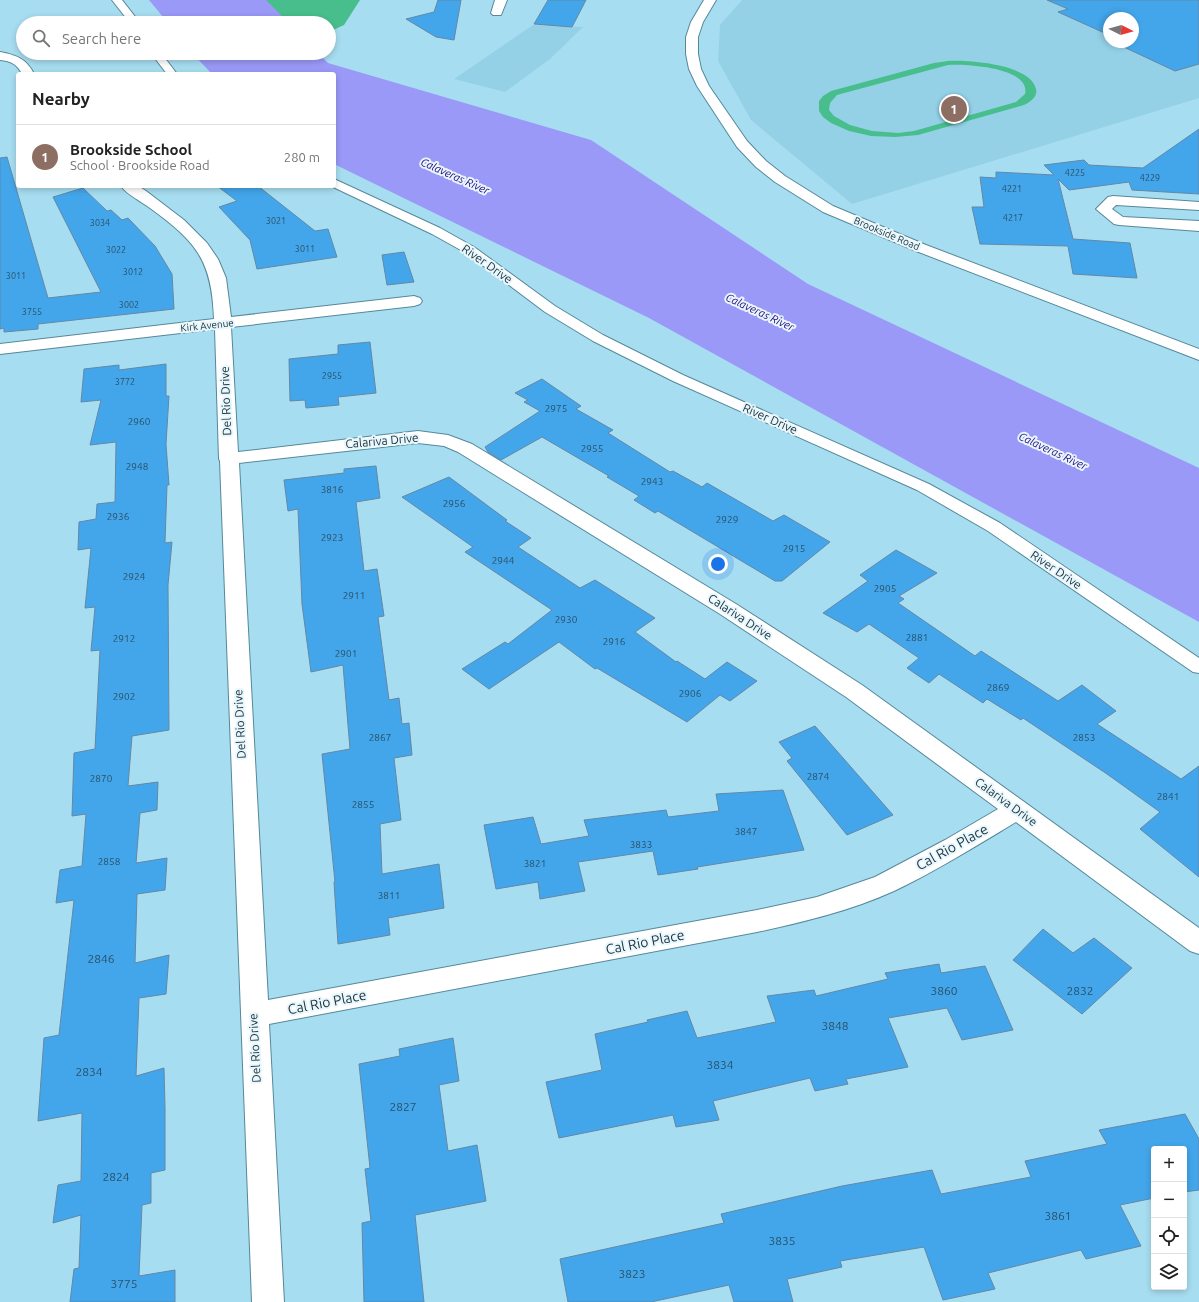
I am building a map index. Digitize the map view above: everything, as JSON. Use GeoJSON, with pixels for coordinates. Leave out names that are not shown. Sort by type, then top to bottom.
{"type":"FeatureCollection","features":[{"type":"Feature","properties":{"kind":"street"},"geometry":{"type":"LineString","coordinates":[[497,13],[501,0]]}},
{"type":"Feature","properties":{"kind":"street","name":"Brookside Road"},"geometry":{"type":"LineString","coordinates":[[710,0],[697,22],[692,37],[692,54],[695,69],[703,86],[742,144],[761,164],[780,179],[828,209],[922,248],[1199,355]]}},
{"type":"Feature","properties":{"kind":"street"},"geometry":{"type":"LineString","coordinates":[[0,56],[16,59]]}},
{"type":"Feature","properties":{"kind":"street"},"geometry":{"type":"LineString","coordinates":[[18,60],[22,62],[27,72]]}},
{"type":"Feature","properties":{"kind":"street","name":"Del Rio Drive"},"geometry":{"type":"LineString","coordinates":[[131,188],[159,206],[188,231],[208,256],[216,272],[220,290],[223,324],[228,459],[268,1302]]}},
{"type":"Feature","properties":{"kind":"street"},"geometry":{"type":"LineString","coordinates":[[1199,206],[1113,200],[1103,209],[1119,221],[1199,226]]}},
{"type":"Feature","properties":{"kind":"street","name":"Kirk Avenue"},"geometry":{"type":"LineString","coordinates":[[0,348],[223,324],[414,301]]}},
{"type":"Feature","properties":{"kind":"street","name":"Calariva Drive"},"geometry":{"type":"LineString","coordinates":[[228,459],[418,437],[448,441],[465,448],[728,609],[848,687],[1199,943]]}},
{"type":"Feature","properties":{"kind":"street","name":"Cal Rio Place"},"geometry":{"type":"LineString","coordinates":[[254,1015],[757,921],[818,908],[884,884],[954,847],[1016,810]]}},
{"type":"Feature","properties":{"kind":"lane"},"geometry":{"type":"LineString","coordinates":[[117,0],[130,16]]}},
{"type":"Feature","properties":{"kind":"lane"},"geometry":{"type":"LineString","coordinates":[[161,60],[170,72]]}},
{"type":"Feature","properties":{"kind":"lane","name":"River Drive"},"geometry":{"type":"LineString","coordinates":[[336,183],[436,231],[470,250],[550,309],[598,338],[678,378],[929,491],[994,527],[1199,667]]}},
{"type":"Feature","properties":{"kind":"shaded area"},"geometry":{"type":"Polygon","coordinates":[[[742,0],[1199,0],[1199,98],[852,204],[751,120],[718,61],[720,25],[742,0]]]}},
{"type":"Feature","properties":{"kind":"shaded area"},"geometry":{"type":"Polygon","coordinates":[[[533,25],[583,27],[550,59],[505,92],[454,79],[533,25]]]}},
{"type":"Feature","properties":{"kind":"green space"},"geometry":{"type":"Polygon","coordinates":[[[254,0],[360,0],[344,25],[336,29],[336,16],[264,16],[254,0]]]}},
{"type":"Feature","properties":{"kind":"green space"},"geometry":{"type":"Polygon","coordinates":[[[969,61],[998,65],[1023,74],[1032,81],[1036,89],[1036,94],[1031,101],[1024,105],[918,135],[895,137],[871,136],[849,131],[831,123],[823,117],[819,111],[819,101],[823,96],[831,91],[934,63],[969,61]],[[948,65],[837,95],[830,103],[829,110],[834,116],[850,125],[872,131],[898,133],[914,131],[1016,102],[1025,94],[1024,85],[1018,78],[1007,73],[995,69],[968,65],[948,65]]]}},
{"type":"Feature","properties":{"kind":"water"},"geometry":{"type":"Polygon","coordinates":[[[149,0],[266,0],[282,16],[162,16],[149,0]]]}},
{"type":"Feature","properties":{"kind":"water","name":"Calaveras River"},"geometry":{"type":"Polygon","coordinates":[[[199,60],[325,60],[328,63],[591,140],[808,284],[1199,468],[1199,622],[649,318],[336,165],[336,72],[210,72],[199,60]]]}},
{"type":"Feature","properties":{"kind":"building"},"geometry":{"type":"Polygon","coordinates":[[[438,0],[461,0],[454,40],[436,37],[406,19],[434,12],[438,0]]]}},
{"type":"Feature","properties":{"kind":"building"},"geometry":{"type":"Polygon","coordinates":[[[548,0],[586,0],[572,27],[534,24],[548,0]]]}},
{"type":"Feature","properties":{"kind":"building"},"geometry":{"type":"Polygon","coordinates":[[[1047,0],[1199,0],[1199,64],[1175,71],[1126,48],[1139,48],[1139,12],[1103,12],[1103,32],[1058,12],[1068,9],[1047,0]]]}},
{"type":"Feature","properties":{"kind":"building"},"geometry":{"type":"Polygon","coordinates":[[[1199,129],[1199,194],[1132,190],[1129,182],[1069,190],[1058,179],[1073,239],[1130,243],[1137,278],[1073,274],[1068,246],[980,244],[972,207],[984,207],[980,177],[996,178],[996,172],[1054,175],[1044,165],[1084,160],[1089,165],[1143,168],[1199,129]]]}},
{"type":"Feature","properties":{"kind":"building"},"geometry":{"type":"Polygon","coordinates":[[[7,157],[48,298],[101,292],[53,197],[83,188],[107,211],[111,210],[122,220],[128,218],[155,246],[172,274],[174,309],[38,324],[38,329],[4,332],[4,328],[0,329],[0,158],[7,157]]]}},
{"type":"Feature","properties":{"kind":"building"},"geometry":{"type":"Polygon","coordinates":[[[220,188],[261,188],[315,231],[328,229],[337,257],[257,269],[250,240],[219,207],[237,201],[220,188]]]}},
{"type":"Feature","properties":{"kind":"building"},"geometry":{"type":"Polygon","coordinates":[[[404,252],[414,282],[387,285],[382,255],[404,252]]]}},
{"type":"Feature","properties":{"kind":"building"},"geometry":{"type":"Polygon","coordinates":[[[370,342],[376,393],[338,397],[339,405],[306,408],[305,400],[290,401],[289,359],[338,354],[338,345],[370,342]]]}},
{"type":"Feature","properties":{"kind":"building"},"geometry":{"type":"Polygon","coordinates":[[[166,364],[166,396],[169,396],[166,444],[169,485],[167,485],[165,543],[172,542],[168,585],[169,730],[132,736],[128,786],[158,782],[157,810],[140,813],[136,863],[167,858],[165,890],[137,894],[135,963],[169,955],[166,994],[139,998],[136,1076],[164,1068],[165,1170],[151,1173],[151,1203],[142,1205],[139,1276],[175,1270],[175,1302],[70,1302],[74,1269],[79,1268],[81,1215],[53,1223],[58,1185],[81,1181],[82,1113],[38,1121],[44,1038],[59,1035],[74,900],[56,903],[60,870],[82,866],[86,814],[72,816],[74,753],[95,749],[100,650],[91,651],[95,607],[85,608],[91,548],[78,550],[79,522],[96,519],[97,504],[115,502],[116,442],[90,445],[101,400],[81,402],[84,369],[119,365],[119,370],[166,364]]]}},
{"type":"Feature","properties":{"kind":"building"},"geometry":{"type":"Polygon","coordinates":[[[542,379],[581,406],[576,409],[613,430],[608,433],[670,472],[673,471],[702,487],[707,483],[773,521],[784,515],[830,542],[782,581],[775,581],[658,511],[655,513],[634,500],[639,496],[607,477],[609,476],[542,437],[501,460],[488,452],[485,447],[540,411],[524,402],[528,400],[515,393],[542,379]]]}},
{"type":"Feature","properties":{"kind":"building"},"geometry":{"type":"Polygon","coordinates":[[[376,466],[380,498],[356,502],[364,571],[377,569],[384,616],[378,617],[389,700],[399,698],[402,724],[409,723],[412,755],[394,758],[401,820],[380,824],[382,874],[439,864],[444,908],[388,918],[390,935],[338,944],[335,882],[322,754],[350,749],[343,665],[311,672],[302,604],[298,509],[288,511],[284,480],[344,473],[344,469],[376,466]]]}},
{"type":"Feature","properties":{"kind":"building"},"geometry":{"type":"Polygon","coordinates":[[[449,477],[507,520],[505,521],[531,538],[518,547],[580,588],[595,580],[655,618],[635,632],[676,662],[677,661],[705,679],[727,662],[757,681],[730,701],[720,695],[687,722],[597,668],[595,669],[559,642],[489,689],[462,669],[505,642],[508,644],[552,610],[465,552],[473,547],[402,497],[449,477]]]}},
{"type":"Feature","properties":{"kind":"building"},"geometry":{"type":"Polygon","coordinates":[[[896,550],[937,573],[899,596],[904,599],[898,603],[975,656],[981,651],[1058,701],[1082,685],[1116,711],[1097,724],[1181,779],[1199,766],[1199,877],[1140,829],[1160,812],[1107,774],[1023,718],[1021,720],[987,699],[983,703],[939,674],[929,683],[907,668],[919,658],[869,624],[857,632],[823,613],[868,581],[860,575],[896,550]]]}},
{"type":"Feature","properties":{"kind":"building"},"geometry":{"type":"Polygon","coordinates":[[[815,726],[893,815],[847,835],[787,761],[792,758],[779,742],[815,726]]]}},
{"type":"Feature","properties":{"kind":"building"},"geometry":{"type":"Polygon","coordinates":[[[783,790],[804,850],[697,867],[698,869],[658,875],[653,851],[578,862],[585,891],[540,899],[538,882],[496,889],[484,825],[533,817],[541,844],[589,836],[584,820],[666,810],[668,817],[719,811],[716,794],[783,790]]]}},
{"type":"Feature","properties":{"kind":"building"},"geometry":{"type":"Polygon","coordinates":[[[1043,929],[1073,953],[1094,938],[1132,968],[1082,1014],[1013,960],[1043,929]]]}},
{"type":"Feature","properties":{"kind":"building"},"geometry":{"type":"Polygon","coordinates":[[[939,964],[941,973],[985,966],[1013,1030],[962,1040],[947,1008],[888,1018],[908,1067],[846,1079],[848,1084],[815,1091],[810,1078],[713,1101],[719,1120],[676,1127],[673,1115],[559,1138],[546,1082],[602,1070],[595,1034],[648,1022],[647,1020],[687,1011],[697,1038],[776,1022],[767,996],[814,990],[816,996],[888,979],[885,973],[939,964]]]}},
{"type":"Feature","properties":{"kind":"building"},"geometry":{"type":"Polygon","coordinates":[[[453,1038],[459,1081],[439,1085],[448,1151],[477,1145],[486,1201],[415,1215],[424,1302],[364,1302],[362,1223],[371,1221],[365,1169],[370,1168],[359,1064],[400,1056],[399,1049],[453,1038]]]}},
{"type":"Feature","properties":{"kind":"building"},"geometry":{"type":"Polygon","coordinates":[[[1185,1114],[1199,1139],[1199,1190],[1187,1192],[1187,1146],[1151,1146],[1151,1199],[1120,1205],[1141,1246],[1086,1259],[1081,1250],[988,1273],[995,1289],[943,1300],[924,1247],[840,1261],[842,1267],[787,1279],[793,1302],[734,1302],[729,1285],[651,1302],[568,1302],[560,1259],[724,1223],[721,1214],[842,1186],[932,1170],[941,1194],[1031,1177],[1025,1161],[1107,1144],[1099,1130],[1185,1114]]]}},
{"type":"Feature","properties":{"kind":"place","name":"Brookside School"},"geometry":{"type":"Point","coordinates":[954,109]}}]}
